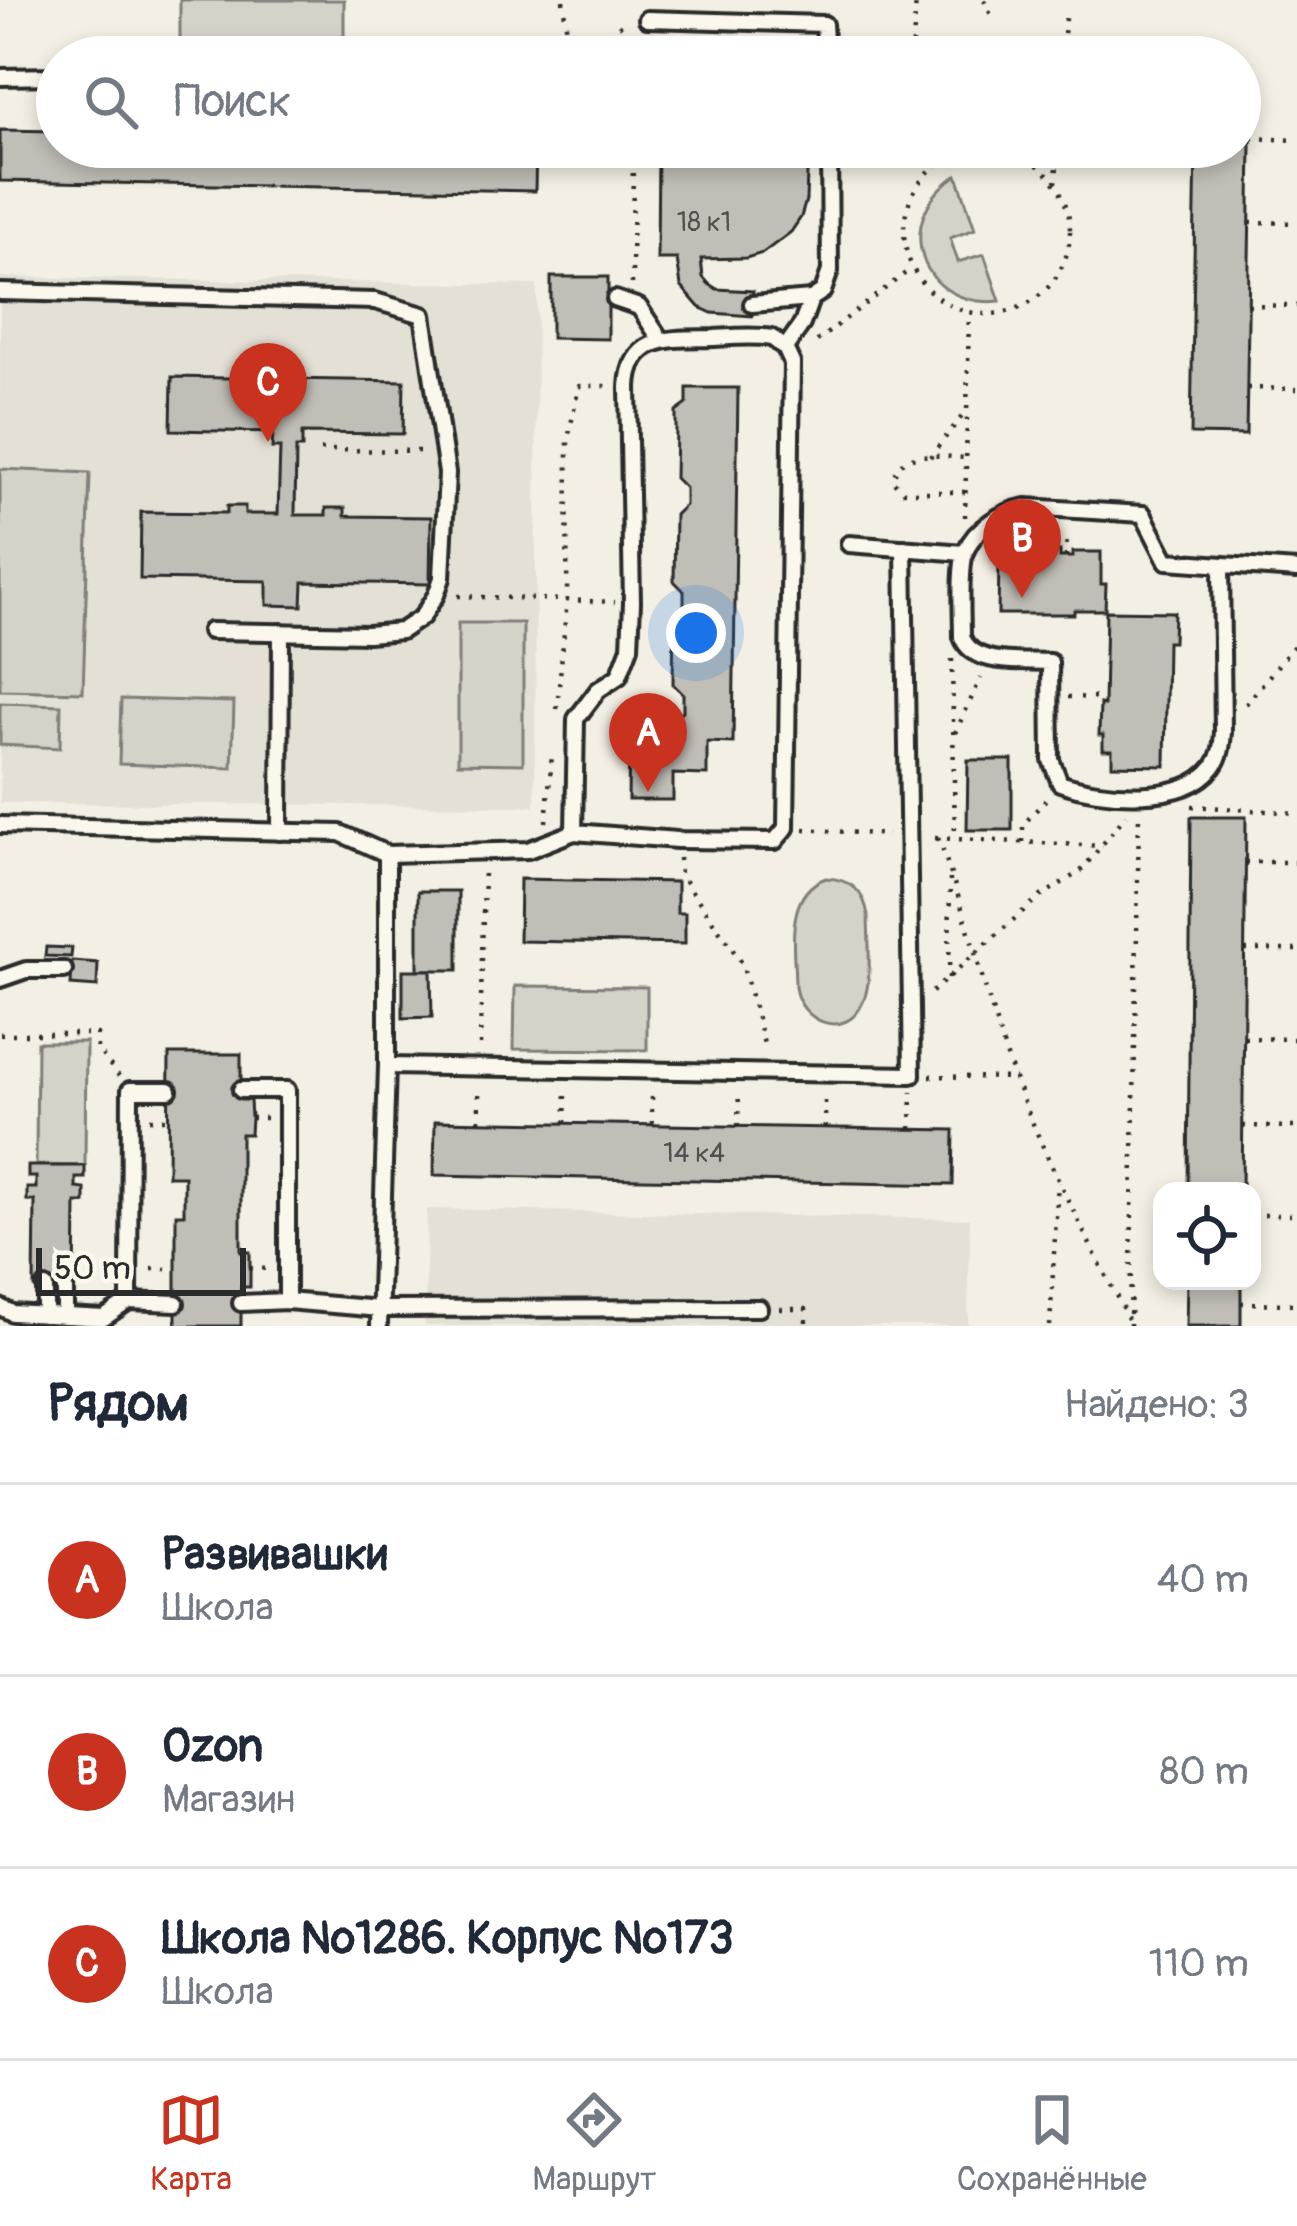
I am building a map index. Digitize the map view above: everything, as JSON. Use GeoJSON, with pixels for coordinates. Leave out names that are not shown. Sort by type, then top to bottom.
{"type":"FeatureCollection","features":[{"type":"Feature","properties":{"kind":"lane"},"geometry":{"type":"LineString","coordinates":[[640,17],[824,24],[825,36]]}},
{"type":"Feature","properties":{"kind":"lane"},"geometry":{"type":"LineString","coordinates":[[0,77],[36,76]]}},
{"type":"Feature","properties":{"kind":"lane"},"geometry":{"type":"LineString","coordinates":[[752,304],[812,298],[823,291],[830,272],[829,168]]}},
{"type":"Feature","properties":{"kind":"lane"},"geometry":{"type":"LineString","coordinates":[[0,292],[376,301],[423,315],[447,473],[442,578],[422,617],[401,631],[368,634],[210,631]]}},
{"type":"Feature","properties":{"kind":"lane"},"geometry":{"type":"LineString","coordinates":[[785,348],[812,298]]}},
{"type":"Feature","properties":{"kind":"lane"},"geometry":{"type":"LineString","coordinates":[[615,299],[632,302],[645,313],[661,340]]}},
{"type":"Feature","properties":{"kind":"lane"},"geometry":{"type":"LineString","coordinates":[[0,825],[340,833],[387,854],[528,850],[574,832],[775,841],[786,828],[792,363],[785,348],[772,338],[661,340],[639,353],[629,375],[629,647],[619,676],[598,690],[576,718],[574,832]]}},
{"type":"Feature","properties":{"kind":"lane"},"geometry":{"type":"LineString","coordinates":[[1221,566],[1223,732],[1221,753],[1210,771],[1189,785],[1140,796],[1083,791],[1060,783],[1051,760],[1050,662],[976,655],[962,637],[964,553],[977,534],[1012,509],[1026,507],[1143,514],[1167,561],[1297,570]]}},
{"type":"Feature","properties":{"kind":"lane"},"geometry":{"type":"LineString","coordinates":[[849,544],[964,553]]}},
{"type":"Feature","properties":{"kind":"lane"},"geometry":{"type":"LineString","coordinates":[[387,1066],[912,1075],[904,548]]}},
{"type":"Feature","properties":{"kind":"lane"},"geometry":{"type":"LineString","coordinates":[[280,832],[281,632]]}},
{"type":"Feature","properties":{"kind":"lane"},"geometry":{"type":"LineString","coordinates":[[380,1326],[387,854]]}},
{"type":"Feature","properties":{"kind":"lane"},"geometry":{"type":"LineString","coordinates":[[0,979],[26,970],[64,970]]}},
{"type":"Feature","properties":{"kind":"lane"},"geometry":{"type":"LineString","coordinates":[[129,1301],[130,1090],[169,1090]]}},
{"type":"Feature","properties":{"kind":"lane"},"geometry":{"type":"LineString","coordinates":[[241,1090],[287,1090],[286,1301]]}},
{"type":"Feature","properties":{"kind":"lane"},"geometry":{"type":"LineString","coordinates":[[45,1287],[45,1315]]}},
{"type":"Feature","properties":{"kind":"lane"},"geometry":{"type":"LineString","coordinates":[[64,1316],[65,1287]]}},
{"type":"Feature","properties":{"kind":"lane"},"geometry":{"type":"LineString","coordinates":[[0,1307],[12,1313],[104,1318],[129,1301],[176,1303]]}},
{"type":"Feature","properties":{"kind":"lane"},"geometry":{"type":"LineString","coordinates":[[241,1303],[286,1301],[380,1309],[759,1308]]}},
{"type":"Feature","properties":{"kind":"path"},"geometry":{"type":"LineString","coordinates":[[563,0],[567,36]]}},
{"type":"Feature","properties":{"kind":"path"},"geometry":{"type":"LineString","coordinates":[[914,36],[916,0]]}},
{"type":"Feature","properties":{"kind":"path"},"geometry":{"type":"LineString","coordinates":[[983,0],[992,14]]}},
{"type":"Feature","properties":{"kind":"path"},"geometry":{"type":"LineString","coordinates":[[612,36],[640,17]]}},
{"type":"Feature","properties":{"kind":"path"},"geometry":{"type":"LineString","coordinates":[[1064,36],[1065,17]]}},
{"type":"Feature","properties":{"kind":"path"},"geometry":{"type":"LineString","coordinates":[[1261,138],[1297,140]]}},
{"type":"Feature","properties":{"kind":"path"},"geometry":{"type":"LineString","coordinates":[[632,302],[633,168]]}},
{"type":"Feature","properties":{"kind":"path"},"geometry":{"type":"LineString","coordinates":[[932,168],[915,189],[905,214],[904,242],[912,268],[946,304],[970,313],[998,314],[1025,305],[1048,288],[1064,265],[1070,237],[1068,209],[1056,184],[1040,168]]}},
{"type":"Feature","properties":{"kind":"path"},"geometry":{"type":"LineString","coordinates":[[1056,184],[1057,168]]}},
{"type":"Feature","properties":{"kind":"path"},"geometry":{"type":"LineString","coordinates":[[1250,222],[1297,223]]}},
{"type":"Feature","properties":{"kind":"path"},"geometry":{"type":"LineString","coordinates":[[792,372],[813,344],[912,268]]}},
{"type":"Feature","properties":{"kind":"path"},"geometry":{"type":"LineString","coordinates":[[1248,305],[1297,306]]}},
{"type":"Feature","properties":{"kind":"path"},"geometry":{"type":"LineString","coordinates":[[964,553],[970,313]]}},
{"type":"Feature","properties":{"kind":"path"},"geometry":{"type":"LineString","coordinates":[[556,712],[567,600],[568,439],[579,386],[628,387]]}},
{"type":"Feature","properties":{"kind":"path"},"geometry":{"type":"LineString","coordinates":[[1246,388],[1297,389]]}},
{"type":"Feature","properties":{"kind":"path"},"geometry":{"type":"LineString","coordinates":[[929,457],[968,409]]}},
{"type":"Feature","properties":{"kind":"path"},"geometry":{"type":"LineString","coordinates":[[320,450],[444,452]]}},
{"type":"Feature","properties":{"kind":"path"},"geometry":{"type":"LineString","coordinates":[[965,492],[904,492],[893,481],[895,469],[912,457],[966,458]]}},
{"type":"Feature","properties":{"kind":"path"},"geometry":{"type":"LineString","coordinates":[[436,595],[632,602]]}},
{"type":"Feature","properties":{"kind":"path"},"geometry":{"type":"LineString","coordinates":[[955,839],[952,654],[962,637]]}},
{"type":"Feature","properties":{"kind":"path"},"geometry":{"type":"LineString","coordinates":[[1223,732],[1297,642]]}},
{"type":"Feature","properties":{"kind":"path"},"geometry":{"type":"LineString","coordinates":[[953,739],[990,658]]}},
{"type":"Feature","properties":{"kind":"path"},"geometry":{"type":"LineString","coordinates":[[1050,696],[1104,698]]}},
{"type":"Feature","properties":{"kind":"path"},"geometry":{"type":"LineString","coordinates":[[543,846],[552,756]]}},
{"type":"Feature","properties":{"kind":"path"},"geometry":{"type":"LineString","coordinates":[[1023,842],[1023,825],[1060,783]]}},
{"type":"Feature","properties":{"kind":"path"},"geometry":{"type":"LineString","coordinates":[[912,1011],[1038,898],[1081,872],[1140,796]]}},
{"type":"Feature","properties":{"kind":"path"},"geometry":{"type":"LineString","coordinates":[[1130,1325],[1140,796]]}},
{"type":"Feature","properties":{"kind":"path"},"geometry":{"type":"LineString","coordinates":[[1183,804],[1297,813]]}},
{"type":"Feature","properties":{"kind":"path"},"geometry":{"type":"LineString","coordinates":[[786,828],[1103,846]]}},
{"type":"Feature","properties":{"kind":"path"},"geometry":{"type":"LineString","coordinates":[[938,838],[1015,1078],[1058,1180],[1130,1325]]}},
{"type":"Feature","properties":{"kind":"path"},"geometry":{"type":"LineString","coordinates":[[677,840],[680,874],[742,963],[772,1073]]}},
{"type":"Feature","properties":{"kind":"path"},"geometry":{"type":"LineString","coordinates":[[479,1121],[484,852]]}},
{"type":"Feature","properties":{"kind":"path"},"geometry":{"type":"LineString","coordinates":[[1245,862],[1297,862]]}},
{"type":"Feature","properties":{"kind":"path"},"geometry":{"type":"LineString","coordinates":[[949,978],[951,871]]}},
{"type":"Feature","properties":{"kind":"path"},"geometry":{"type":"LineString","coordinates":[[1244,950],[1297,950]]}},
{"type":"Feature","properties":{"kind":"path"},"geometry":{"type":"LineString","coordinates":[[0,1034],[97,1034],[97,1048],[130,1090]]}},
{"type":"Feature","properties":{"kind":"path"},"geometry":{"type":"LineString","coordinates":[[1244,1038],[1297,1039]]}},
{"type":"Feature","properties":{"kind":"path"},"geometry":{"type":"LineString","coordinates":[[565,1123],[566,1070]]}},
{"type":"Feature","properties":{"kind":"path"},"geometry":{"type":"LineString","coordinates":[[652,1071],[652,1124]]}},
{"type":"Feature","properties":{"kind":"path"},"geometry":{"type":"LineString","coordinates":[[738,1126],[739,1073]]}},
{"type":"Feature","properties":{"kind":"path"},"geometry":{"type":"LineString","coordinates":[[825,1128],[826,1074]]}},
{"type":"Feature","properties":{"kind":"path"},"geometry":{"type":"LineString","coordinates":[[911,1130],[912,1075],[1015,1078]]}},
{"type":"Feature","properties":{"kind":"path"},"geometry":{"type":"LineString","coordinates":[[1243,1126],[1297,1127]]}},
{"type":"Feature","properties":{"kind":"path"},"geometry":{"type":"LineString","coordinates":[[1050,1326],[1058,1180]]}},
{"type":"Feature","properties":{"kind":"path"},"geometry":{"type":"LineString","coordinates":[[1261,1215],[1297,1215]]}},
{"type":"Feature","properties":{"kind":"path"},"geometry":{"type":"LineString","coordinates":[[130,1269],[176,1269]]}},
{"type":"Feature","properties":{"kind":"path"},"geometry":{"type":"LineString","coordinates":[[1241,1303],[1297,1304]]}},
{"type":"Feature","properties":{"kind":"path"},"geometry":{"type":"LineString","coordinates":[[759,1308],[806,1309],[806,1326]]}},
{"type":"Feature","properties":{"kind":"shaded area"},"geometry":{"type":"Polygon","coordinates":[[[180,0],[344,0],[344,36],[180,36],[180,0]]]}},
{"type":"Feature","properties":{"kind":"shaded area"},"geometry":{"type":"Polygon","coordinates":[[[957,175],[975,229],[950,238],[958,262],[984,254],[1000,301],[972,300],[950,291],[933,277],[923,258],[924,215],[936,193],[957,175]]]}},
{"type":"Feature","properties":{"kind":"shaded area"},"geometry":{"type":"Polygon","coordinates":[[[0,277],[537,285],[535,806],[0,803],[0,277]]]}},
{"type":"Feature","properties":{"kind":"shaded area"},"geometry":{"type":"Polygon","coordinates":[[[0,469],[90,473],[83,692],[0,690],[0,469]]]}},
{"type":"Feature","properties":{"kind":"shaded area"},"geometry":{"type":"Polygon","coordinates":[[[458,623],[523,623],[523,764],[458,763],[458,623]]]}},
{"type":"Feature","properties":{"kind":"shaded area"},"geometry":{"type":"Polygon","coordinates":[[[121,699],[234,702],[232,768],[119,764],[121,699]]]}},
{"type":"Feature","properties":{"kind":"shaded area"},"geometry":{"type":"Polygon","coordinates":[[[0,703],[61,705],[60,748],[0,745],[0,703]]]}},
{"type":"Feature","properties":{"kind":"shaded area"},"geometry":{"type":"Polygon","coordinates":[[[826,878],[855,888],[868,915],[866,993],[856,1014],[836,1024],[825,1023],[805,1010],[795,987],[797,909],[812,885],[826,878]]]}},
{"type":"Feature","properties":{"kind":"shaded area"},"geometry":{"type":"Polygon","coordinates":[[[515,986],[647,987],[647,1050],[514,1049],[515,986]]]}},
{"type":"Feature","properties":{"kind":"shaded area"},"geometry":{"type":"Polygon","coordinates":[[[37,1042],[86,1042],[85,1166],[36,1165],[37,1042]]]}},
{"type":"Feature","properties":{"kind":"shaded area"},"geometry":{"type":"Polygon","coordinates":[[[427,1209],[970,1219],[968,1326],[425,1326],[427,1209]]]}},
{"type":"Feature","properties":{"kind":"building"},"geometry":{"type":"Polygon","coordinates":[[[0,130],[36,131],[36,168],[536,168],[535,191],[0,181],[0,130]]]}},
{"type":"Feature","properties":{"kind":"building"},"geometry":{"type":"Polygon","coordinates":[[[658,168],[807,168],[806,200],[791,232],[763,253],[701,259],[703,277],[717,289],[753,291],[752,316],[712,313],[699,307],[681,286],[677,259],[657,259],[658,168]]]}},
{"type":"Feature","properties":{"kind":"building"},"geometry":{"type":"Polygon","coordinates":[[[1196,168],[1251,168],[1246,435],[1191,434],[1196,168]]]}},
{"type":"Feature","properties":{"kind":"building"},"geometry":{"type":"Polygon","coordinates":[[[551,277],[608,277],[608,339],[551,338],[551,277]]]}},
{"type":"Feature","properties":{"kind":"building"},"geometry":{"type":"Polygon","coordinates":[[[172,377],[404,381],[403,434],[302,433],[302,448],[296,448],[295,515],[326,515],[326,508],[345,508],[345,516],[431,517],[430,584],[303,582],[302,606],[267,605],[267,581],[140,579],[141,512],[227,513],[227,506],[245,506],[245,514],[278,514],[280,448],[272,448],[273,432],[171,430],[172,377]]]}},
{"type":"Feature","properties":{"kind":"building"},"geometry":{"type":"Polygon","coordinates":[[[687,388],[738,388],[733,743],[707,742],[707,775],[673,774],[673,800],[628,800],[629,745],[636,737],[674,737],[674,718],[683,711],[683,694],[673,684],[674,616],[684,605],[684,591],[674,581],[675,515],[685,505],[685,488],[675,478],[676,412],[687,404],[687,388]]]}},
{"type":"Feature","properties":{"kind":"building"},"geometry":{"type":"Polygon","coordinates":[[[1027,551],[1060,551],[1060,557],[1101,552],[1105,610],[998,614],[999,566],[1011,566],[1011,556],[1027,556],[1027,551]]]}},
{"type":"Feature","properties":{"kind":"building"},"geometry":{"type":"Polygon","coordinates":[[[1106,611],[1174,612],[1173,642],[1167,642],[1165,766],[1112,765],[1112,750],[1103,750],[1103,735],[1099,735],[1106,611]]]}},
{"type":"Feature","properties":{"kind":"building"},"geometry":{"type":"Polygon","coordinates":[[[968,760],[1012,760],[1012,830],[967,830],[968,760]]]}},
{"type":"Feature","properties":{"kind":"building"},"geometry":{"type":"Polygon","coordinates":[[[1191,817],[1246,817],[1242,1182],[1188,1182],[1191,817]]]}},
{"type":"Feature","properties":{"kind":"building"},"geometry":{"type":"Polygon","coordinates":[[[520,879],[677,882],[677,913],[685,913],[685,944],[519,941],[520,879]]]}},
{"type":"Feature","properties":{"kind":"building"},"geometry":{"type":"Polygon","coordinates":[[[418,891],[458,891],[458,970],[418,970],[418,891]]]}},
{"type":"Feature","properties":{"kind":"building"},"geometry":{"type":"Polygon","coordinates":[[[46,947],[72,948],[71,957],[45,956],[46,947]]]}},
{"type":"Feature","properties":{"kind":"building"},"geometry":{"type":"Polygon","coordinates":[[[72,961],[98,963],[97,987],[71,985],[72,961]]]}},
{"type":"Feature","properties":{"kind":"building"},"geometry":{"type":"Polygon","coordinates":[[[403,970],[431,970],[432,1017],[403,1018],[403,970]]]}},
{"type":"Feature","properties":{"kind":"building"},"geometry":{"type":"Polygon","coordinates":[[[169,1054],[241,1054],[241,1100],[250,1100],[251,1118],[250,1134],[241,1134],[241,1252],[250,1252],[250,1287],[241,1287],[241,1326],[176,1326],[176,1214],[184,1214],[184,1176],[168,1176],[169,1054]]]}},
{"type":"Feature","properties":{"kind":"building"},"geometry":{"type":"Polygon","coordinates":[[[435,1121],[954,1130],[953,1185],[434,1175],[435,1121]]]}},
{"type":"Feature","properties":{"kind":"building"},"geometry":{"type":"Polygon","coordinates":[[[28,1166],[85,1166],[85,1178],[76,1178],[76,1188],[85,1189],[85,1203],[76,1203],[75,1287],[34,1287],[35,1201],[27,1201],[27,1188],[36,1188],[36,1177],[28,1177],[28,1166]]]}},
{"type":"Feature","properties":{"kind":"building"},"geometry":{"type":"Polygon","coordinates":[[[1187,1290],[1241,1290],[1241,1326],[1186,1326],[1187,1290]]]}},
{"type":"Feature","properties":{"kind":"place","name":"Школа №1286. Корпус №173"},"geometry":{"type":"Point","coordinates":[268,442]}},
{"type":"Feature","properties":{"kind":"place","name":"Ozon"},"geometry":{"type":"Point","coordinates":[1022,598]}},
{"type":"Feature","properties":{"kind":"place","name":"Развивашки"},"geometry":{"type":"Point","coordinates":[648,792]}}]}
